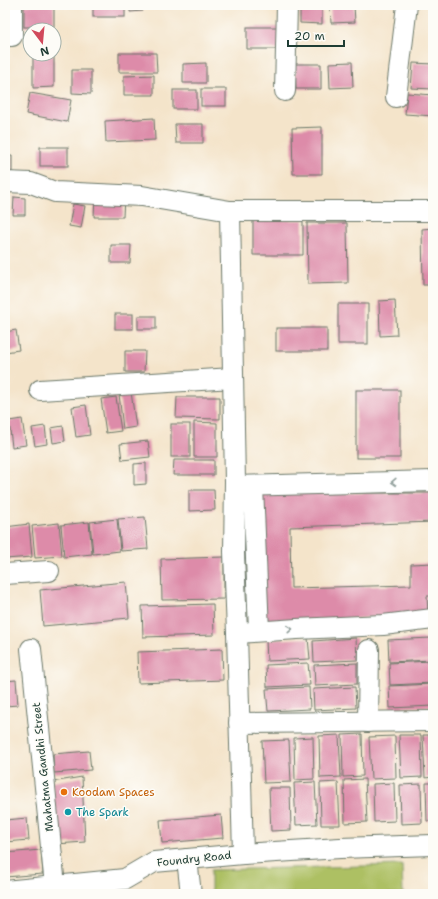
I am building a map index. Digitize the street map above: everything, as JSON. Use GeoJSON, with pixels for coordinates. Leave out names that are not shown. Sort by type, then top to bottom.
{"type":"FeatureCollection","features":[{"type":"Feature","properties":{"kind":"street"},"geometry":{"type":"LineString","coordinates":[[5,36],[12,36],[12,5]]}},
{"type":"Feature","properties":{"kind":"street"},"geometry":{"type":"LineString","coordinates":[[285,91],[287,5]]}},
{"type":"Feature","properties":{"kind":"street"},"geometry":{"type":"LineString","coordinates":[[396,96],[407,5]]}},
{"type":"Feature","properties":{"kind":"street"},"geometry":{"type":"LineString","coordinates":[[5,182],[31,183],[55,192],[142,196],[230,211],[433,211]]}},
{"type":"Feature","properties":{"kind":"street"},"geometry":{"type":"LineString","coordinates":[[230,211],[233,378],[259,632]]}},
{"type":"Feature","properties":{"kind":"street"},"geometry":{"type":"LineString","coordinates":[[40,390],[233,378]]}},
{"type":"Feature","properties":{"kind":"street"},"geometry":{"type":"LineString","coordinates":[[244,486],[433,481]]}},
{"type":"Feature","properties":{"kind":"street"},"geometry":{"type":"LineString","coordinates":[[243,854],[234,552],[244,486]]}},
{"type":"Feature","properties":{"kind":"street"},"geometry":{"type":"LineString","coordinates":[[5,574],[49,571]]}},
{"type":"Feature","properties":{"kind":"street"},"geometry":{"type":"LineString","coordinates":[[237,633],[383,625],[433,619]]}},
{"type":"Feature","properties":{"kind":"street","name":"Mahatma Gandhi Street"},"geometry":{"type":"LineString","coordinates":[[31,649],[55,886]]}},
{"type":"Feature","properties":{"kind":"street"},"geometry":{"type":"LineString","coordinates":[[368,722],[369,650]]}},
{"type":"Feature","properties":{"kind":"street"},"geometry":{"type":"LineString","coordinates":[[240,723],[433,721]]}},
{"type":"Feature","properties":{"kind":"street","name":"Foundry Road"},"geometry":{"type":"LineString","coordinates":[[5,891],[125,879],[154,862],[243,854],[340,848],[433,845]]}},
{"type":"Feature","properties":{"kind":"street"},"geometry":{"type":"LineString","coordinates":[[187,859],[191,894]]}},
{"type":"Feature","properties":{"kind":"green space"},"geometry":{"type":"Polygon","coordinates":[[[402,865],[403,894],[211,894],[211,870],[402,865]]]}},
{"type":"Feature","properties":{"kind":"building"},"geometry":{"type":"Polygon","coordinates":[[[24,5],[54,5],[54,22],[24,22],[24,5]]]}},
{"type":"Feature","properties":{"kind":"building"},"geometry":{"type":"Polygon","coordinates":[[[93,5],[125,5],[125,17],[93,17],[93,5]]]}},
{"type":"Feature","properties":{"kind":"building"},"geometry":{"type":"Polygon","coordinates":[[[130,5],[143,5],[143,11],[130,12],[130,5]]]}},
{"type":"Feature","properties":{"kind":"building"},"geometry":{"type":"Polygon","coordinates":[[[300,5],[322,5],[322,24],[300,23],[300,5]]]}},
{"type":"Feature","properties":{"kind":"building"},"geometry":{"type":"Polygon","coordinates":[[[330,5],[354,5],[355,22],[331,23],[330,5]]]}},
{"type":"Feature","properties":{"kind":"building"},"geometry":{"type":"Polygon","coordinates":[[[247,27],[279,27],[279,49],[247,49],[247,27]]]}},
{"type":"Feature","properties":{"kind":"building"},"geometry":{"type":"Polygon","coordinates":[[[119,53],[156,53],[157,72],[119,72],[119,53]]]}},
{"type":"Feature","properties":{"kind":"building"},"geometry":{"type":"Polygon","coordinates":[[[33,62],[54,62],[54,87],[33,88],[33,62]]]}},
{"type":"Feature","properties":{"kind":"building"},"geometry":{"type":"Polygon","coordinates":[[[352,62],[353,87],[330,88],[329,63],[352,62]]]}},
{"type":"Feature","properties":{"kind":"building"},"geometry":{"type":"Polygon","coordinates":[[[206,63],[206,83],[183,83],[183,64],[206,63]]]}},
{"type":"Feature","properties":{"kind":"building"},"geometry":{"type":"Polygon","coordinates":[[[413,63],[433,64],[433,89],[411,88],[413,63]]]}},
{"type":"Feature","properties":{"kind":"building"},"geometry":{"type":"Polygon","coordinates":[[[295,64],[321,64],[321,89],[296,89],[295,64]]]}},
{"type":"Feature","properties":{"kind":"building"},"geometry":{"type":"Polygon","coordinates":[[[72,70],[91,70],[91,94],[72,93],[72,70]]]}},
{"type":"Feature","properties":{"kind":"building"},"geometry":{"type":"Polygon","coordinates":[[[154,75],[154,95],[124,95],[124,76],[154,75]]]}},
{"type":"Feature","properties":{"kind":"building"},"geometry":{"type":"Polygon","coordinates":[[[201,89],[226,89],[226,106],[201,106],[201,89]]]}},
{"type":"Feature","properties":{"kind":"building"},"geometry":{"type":"Polygon","coordinates":[[[173,90],[197,90],[197,109],[173,109],[173,90]]]}},
{"type":"Feature","properties":{"kind":"building"},"geometry":{"type":"Polygon","coordinates":[[[30,93],[71,100],[67,122],[26,114],[30,93]]]}},
{"type":"Feature","properties":{"kind":"building"},"geometry":{"type":"Polygon","coordinates":[[[407,93],[433,95],[433,116],[405,114],[407,93]]]}},
{"type":"Feature","properties":{"kind":"building"},"geometry":{"type":"Polygon","coordinates":[[[154,118],[155,140],[106,142],[105,121],[154,118]]]}},
{"type":"Feature","properties":{"kind":"building"},"geometry":{"type":"Polygon","coordinates":[[[175,124],[203,124],[203,143],[176,143],[175,124]]]}},
{"type":"Feature","properties":{"kind":"building"},"geometry":{"type":"Polygon","coordinates":[[[322,127],[322,174],[293,174],[292,128],[322,127]]]}},
{"type":"Feature","properties":{"kind":"building"},"geometry":{"type":"Polygon","coordinates":[[[40,147],[68,147],[68,166],[40,166],[40,147]]]}},
{"type":"Feature","properties":{"kind":"building"},"geometry":{"type":"Polygon","coordinates":[[[5,156],[12,156],[12,173],[5,172],[5,156]]]}},
{"type":"Feature","properties":{"kind":"building"},"geometry":{"type":"Polygon","coordinates":[[[95,195],[124,196],[123,217],[94,217],[95,195]]]}},
{"type":"Feature","properties":{"kind":"building"},"geometry":{"type":"Polygon","coordinates":[[[14,197],[25,198],[25,215],[13,215],[14,197]]]}},
{"type":"Feature","properties":{"kind":"building"},"geometry":{"type":"Polygon","coordinates":[[[73,204],[85,206],[81,228],[69,226],[73,204]]]}},
{"type":"Feature","properties":{"kind":"building"},"geometry":{"type":"Polygon","coordinates":[[[303,220],[303,255],[253,255],[253,221],[303,220]]]}},
{"type":"Feature","properties":{"kind":"building"},"geometry":{"type":"Polygon","coordinates":[[[307,223],[347,223],[348,283],[308,284],[307,223]]]}},
{"type":"Feature","properties":{"kind":"building"},"geometry":{"type":"Polygon","coordinates":[[[433,228],[433,285],[423,285],[422,229],[433,228]]]}},
{"type":"Feature","properties":{"kind":"building"},"geometry":{"type":"Polygon","coordinates":[[[111,245],[131,245],[130,263],[111,263],[111,245]]]}},
{"type":"Feature","properties":{"kind":"building"},"geometry":{"type":"Polygon","coordinates":[[[395,300],[397,335],[380,336],[379,301],[395,300]]]}},
{"type":"Feature","properties":{"kind":"building"},"geometry":{"type":"Polygon","coordinates":[[[338,304],[368,304],[368,344],[338,344],[338,304]]]}},
{"type":"Feature","properties":{"kind":"building"},"geometry":{"type":"Polygon","coordinates":[[[115,314],[133,314],[133,329],[115,329],[115,314]]]}},
{"type":"Feature","properties":{"kind":"building"},"geometry":{"type":"Polygon","coordinates":[[[138,316],[156,316],[156,329],[138,329],[138,316]]]}},
{"type":"Feature","properties":{"kind":"building"},"geometry":{"type":"Polygon","coordinates":[[[276,328],[327,328],[327,351],[276,351],[276,328]]]}},
{"type":"Feature","properties":{"kind":"building"},"geometry":{"type":"Polygon","coordinates":[[[16,330],[19,350],[5,352],[5,332],[16,330]]]}},
{"type":"Feature","properties":{"kind":"building"},"geometry":{"type":"Polygon","coordinates":[[[125,351],[145,351],[144,372],[125,372],[125,351]]]}},
{"type":"Feature","properties":{"kind":"building"},"geometry":{"type":"Polygon","coordinates":[[[6,390],[8,404],[5,404],[6,390]]]}},
{"type":"Feature","properties":{"kind":"building"},"geometry":{"type":"Polygon","coordinates":[[[356,390],[400,390],[400,458],[356,458],[356,390]]]}},
{"type":"Feature","properties":{"kind":"building"},"geometry":{"type":"Polygon","coordinates":[[[131,392],[136,427],[123,429],[119,394],[131,392]]]}},
{"type":"Feature","properties":{"kind":"building"},"geometry":{"type":"Polygon","coordinates":[[[116,397],[121,431],[106,433],[101,399],[116,397]]]}},
{"type":"Feature","properties":{"kind":"building"},"geometry":{"type":"Polygon","coordinates":[[[177,397],[220,397],[220,419],[176,418],[177,397]]]}},
{"type":"Feature","properties":{"kind":"building"},"geometry":{"type":"Polygon","coordinates":[[[86,405],[90,435],[76,437],[72,407],[86,405]]]}},
{"type":"Feature","properties":{"kind":"building"},"geometry":{"type":"Polygon","coordinates":[[[22,419],[26,445],[12,447],[9,421],[22,419]]]}},
{"type":"Feature","properties":{"kind":"building"},"geometry":{"type":"Polygon","coordinates":[[[194,422],[217,423],[217,457],[194,457],[194,422]]]}},
{"type":"Feature","properties":{"kind":"building"},"geometry":{"type":"Polygon","coordinates":[[[171,424],[190,424],[190,457],[171,457],[171,424]]]}},
{"type":"Feature","properties":{"kind":"building"},"geometry":{"type":"Polygon","coordinates":[[[45,426],[47,444],[35,446],[32,428],[45,426]]]}},
{"type":"Feature","properties":{"kind":"building"},"geometry":{"type":"Polygon","coordinates":[[[63,426],[65,441],[53,443],[51,428],[63,426]]]}},
{"type":"Feature","properties":{"kind":"building"},"geometry":{"type":"Polygon","coordinates":[[[148,441],[150,457],[122,460],[120,444],[148,441]]]}},
{"type":"Feature","properties":{"kind":"building"},"geometry":{"type":"Polygon","coordinates":[[[174,460],[214,460],[214,475],[173,475],[174,460]]]}},
{"type":"Feature","properties":{"kind":"building"},"geometry":{"type":"Polygon","coordinates":[[[146,463],[146,484],[134,485],[134,464],[146,463]]]}},
{"type":"Feature","properties":{"kind":"building"},"geometry":{"type":"Polygon","coordinates":[[[189,490],[214,490],[215,510],[189,511],[189,490]]]}},
{"type":"Feature","properties":{"kind":"building"},"geometry":{"type":"Polygon","coordinates":[[[258,493],[433,493],[433,522],[290,527],[291,588],[411,585],[411,564],[433,563],[433,596],[427,596],[428,614],[263,624],[258,493]]]}},
{"type":"Feature","properties":{"kind":"building"},"geometry":{"type":"Polygon","coordinates":[[[145,517],[148,549],[121,551],[118,519],[145,517]]]}},
{"type":"Feature","properties":{"kind":"building"},"geometry":{"type":"Polygon","coordinates":[[[117,519],[120,551],[93,554],[90,522],[117,519]]]}},
{"type":"Feature","properties":{"kind":"building"},"geometry":{"type":"Polygon","coordinates":[[[89,522],[92,554],[64,557],[61,525],[89,522]]]}},
{"type":"Feature","properties":{"kind":"building"},"geometry":{"type":"Polygon","coordinates":[[[59,523],[62,556],[35,558],[32,526],[59,523]]]}},
{"type":"Feature","properties":{"kind":"building"},"geometry":{"type":"Polygon","coordinates":[[[29,524],[32,557],[5,559],[5,527],[29,524]]]}},
{"type":"Feature","properties":{"kind":"building"},"geometry":{"type":"Polygon","coordinates":[[[224,557],[224,599],[162,600],[161,559],[224,557]]]}},
{"type":"Feature","properties":{"kind":"building"},"geometry":{"type":"Polygon","coordinates":[[[126,582],[129,618],[43,626],[40,590],[126,582]]]}},
{"type":"Feature","properties":{"kind":"building"},"geometry":{"type":"Polygon","coordinates":[[[213,604],[214,635],[143,637],[142,606],[213,604]]]}},
{"type":"Feature","properties":{"kind":"building"},"geometry":{"type":"Polygon","coordinates":[[[308,638],[310,659],[267,661],[266,640],[308,638]]]}},
{"type":"Feature","properties":{"kind":"building"},"geometry":{"type":"Polygon","coordinates":[[[356,638],[357,660],[314,662],[313,641],[356,638]]]}},
{"type":"Feature","properties":{"kind":"building"},"geometry":{"type":"Polygon","coordinates":[[[431,638],[432,660],[389,662],[388,640],[431,638]]]}},
{"type":"Feature","properties":{"kind":"building"},"geometry":{"type":"Polygon","coordinates":[[[222,649],[223,680],[138,683],[137,652],[222,649]]]}},
{"type":"Feature","properties":{"kind":"building"},"geometry":{"type":"Polygon","coordinates":[[[432,661],[433,683],[390,685],[389,663],[432,661]]]}},
{"type":"Feature","properties":{"kind":"building"},"geometry":{"type":"Polygon","coordinates":[[[308,663],[310,685],[267,687],[266,665],[308,663]]]}},
{"type":"Feature","properties":{"kind":"building"},"geometry":{"type":"Polygon","coordinates":[[[357,663],[357,684],[315,686],[314,665],[357,663]]]}},
{"type":"Feature","properties":{"kind":"building"},"geometry":{"type":"Polygon","coordinates":[[[16,680],[18,705],[5,706],[5,681],[16,680]]]}},
{"type":"Feature","properties":{"kind":"building"},"geometry":{"type":"Polygon","coordinates":[[[432,684],[433,706],[390,708],[389,686],[432,684]]]}},
{"type":"Feature","properties":{"kind":"building"},"geometry":{"type":"Polygon","coordinates":[[[309,687],[310,709],[268,711],[266,689],[309,687]]]}},
{"type":"Feature","properties":{"kind":"building"},"geometry":{"type":"Polygon","coordinates":[[[355,687],[356,708],[314,710],[313,689],[355,687]]]}},
{"type":"Feature","properties":{"kind":"building"},"geometry":{"type":"Polygon","coordinates":[[[362,734],[363,776],[343,777],[342,735],[362,734]]]}},
{"type":"Feature","properties":{"kind":"building"},"geometry":{"type":"Polygon","coordinates":[[[339,735],[341,777],[320,778],[319,736],[339,735]]]}},
{"type":"Feature","properties":{"kind":"building"},"geometry":{"type":"Polygon","coordinates":[[[399,735],[421,735],[422,777],[401,778],[399,735]]]}},
{"type":"Feature","properties":{"kind":"building"},"geometry":{"type":"Polygon","coordinates":[[[423,735],[433,735],[433,777],[425,778],[423,735]]]}},
{"type":"Feature","properties":{"kind":"building"},"geometry":{"type":"Polygon","coordinates":[[[395,736],[396,778],[371,779],[369,737],[395,736]]]}},
{"type":"Feature","properties":{"kind":"building"},"geometry":{"type":"Polygon","coordinates":[[[313,737],[314,779],[295,780],[294,738],[313,737]]]}},
{"type":"Feature","properties":{"kind":"building"},"geometry":{"type":"Polygon","coordinates":[[[289,740],[291,782],[264,783],[262,741],[289,740]]]}},
{"type":"Feature","properties":{"kind":"building"},"geometry":{"type":"Polygon","coordinates":[[[89,751],[91,770],[54,773],[53,754],[89,751]]]}},
{"type":"Feature","properties":{"kind":"building","name":"The Spark"},"geometry":{"type":"Polygon","coordinates":[[[82,777],[85,842],[56,844],[52,782],[82,777]]]}},
{"type":"Feature","properties":{"kind":"building"},"geometry":{"type":"Polygon","coordinates":[[[365,779],[367,822],[345,823],[344,780],[365,779]]]}},
{"type":"Feature","properties":{"kind":"building"},"geometry":{"type":"Polygon","coordinates":[[[315,782],[317,824],[296,825],[294,783],[315,782]]]}},
{"type":"Feature","properties":{"kind":"building"},"geometry":{"type":"Polygon","coordinates":[[[338,782],[340,825],[321,825],[320,783],[338,782]]]}},
{"type":"Feature","properties":{"kind":"building"},"geometry":{"type":"Polygon","coordinates":[[[394,783],[395,821],[374,822],[373,784],[394,783]]]}},
{"type":"Feature","properties":{"kind":"building"},"geometry":{"type":"Polygon","coordinates":[[[426,783],[433,783],[433,821],[427,821],[426,783]]]}},
{"type":"Feature","properties":{"kind":"building"},"geometry":{"type":"Polygon","coordinates":[[[421,784],[422,823],[401,824],[400,785],[421,784]]]}},
{"type":"Feature","properties":{"kind":"building"},"geometry":{"type":"Polygon","coordinates":[[[269,788],[290,788],[291,830],[271,831],[269,788]]]}},
{"type":"Feature","properties":{"kind":"building"},"geometry":{"type":"Polygon","coordinates":[[[221,815],[223,838],[162,843],[160,820],[221,815]]]}},
{"type":"Feature","properties":{"kind":"building"},"geometry":{"type":"Polygon","coordinates":[[[27,818],[29,840],[5,842],[5,820],[27,818]]]}},
{"type":"Feature","properties":{"kind":"building"},"geometry":{"type":"Polygon","coordinates":[[[41,850],[43,874],[5,877],[5,853],[41,850]]]}},
{"type":"Feature","properties":{"kind":"place","name":"Koodam Spaces"},"geometry":{"type":"Point","coordinates":[64,792]}},
{"type":"Feature","properties":{"kind":"place","name":"The Spark"},"geometry":{"type":"Point","coordinates":[68,812]}}]}
